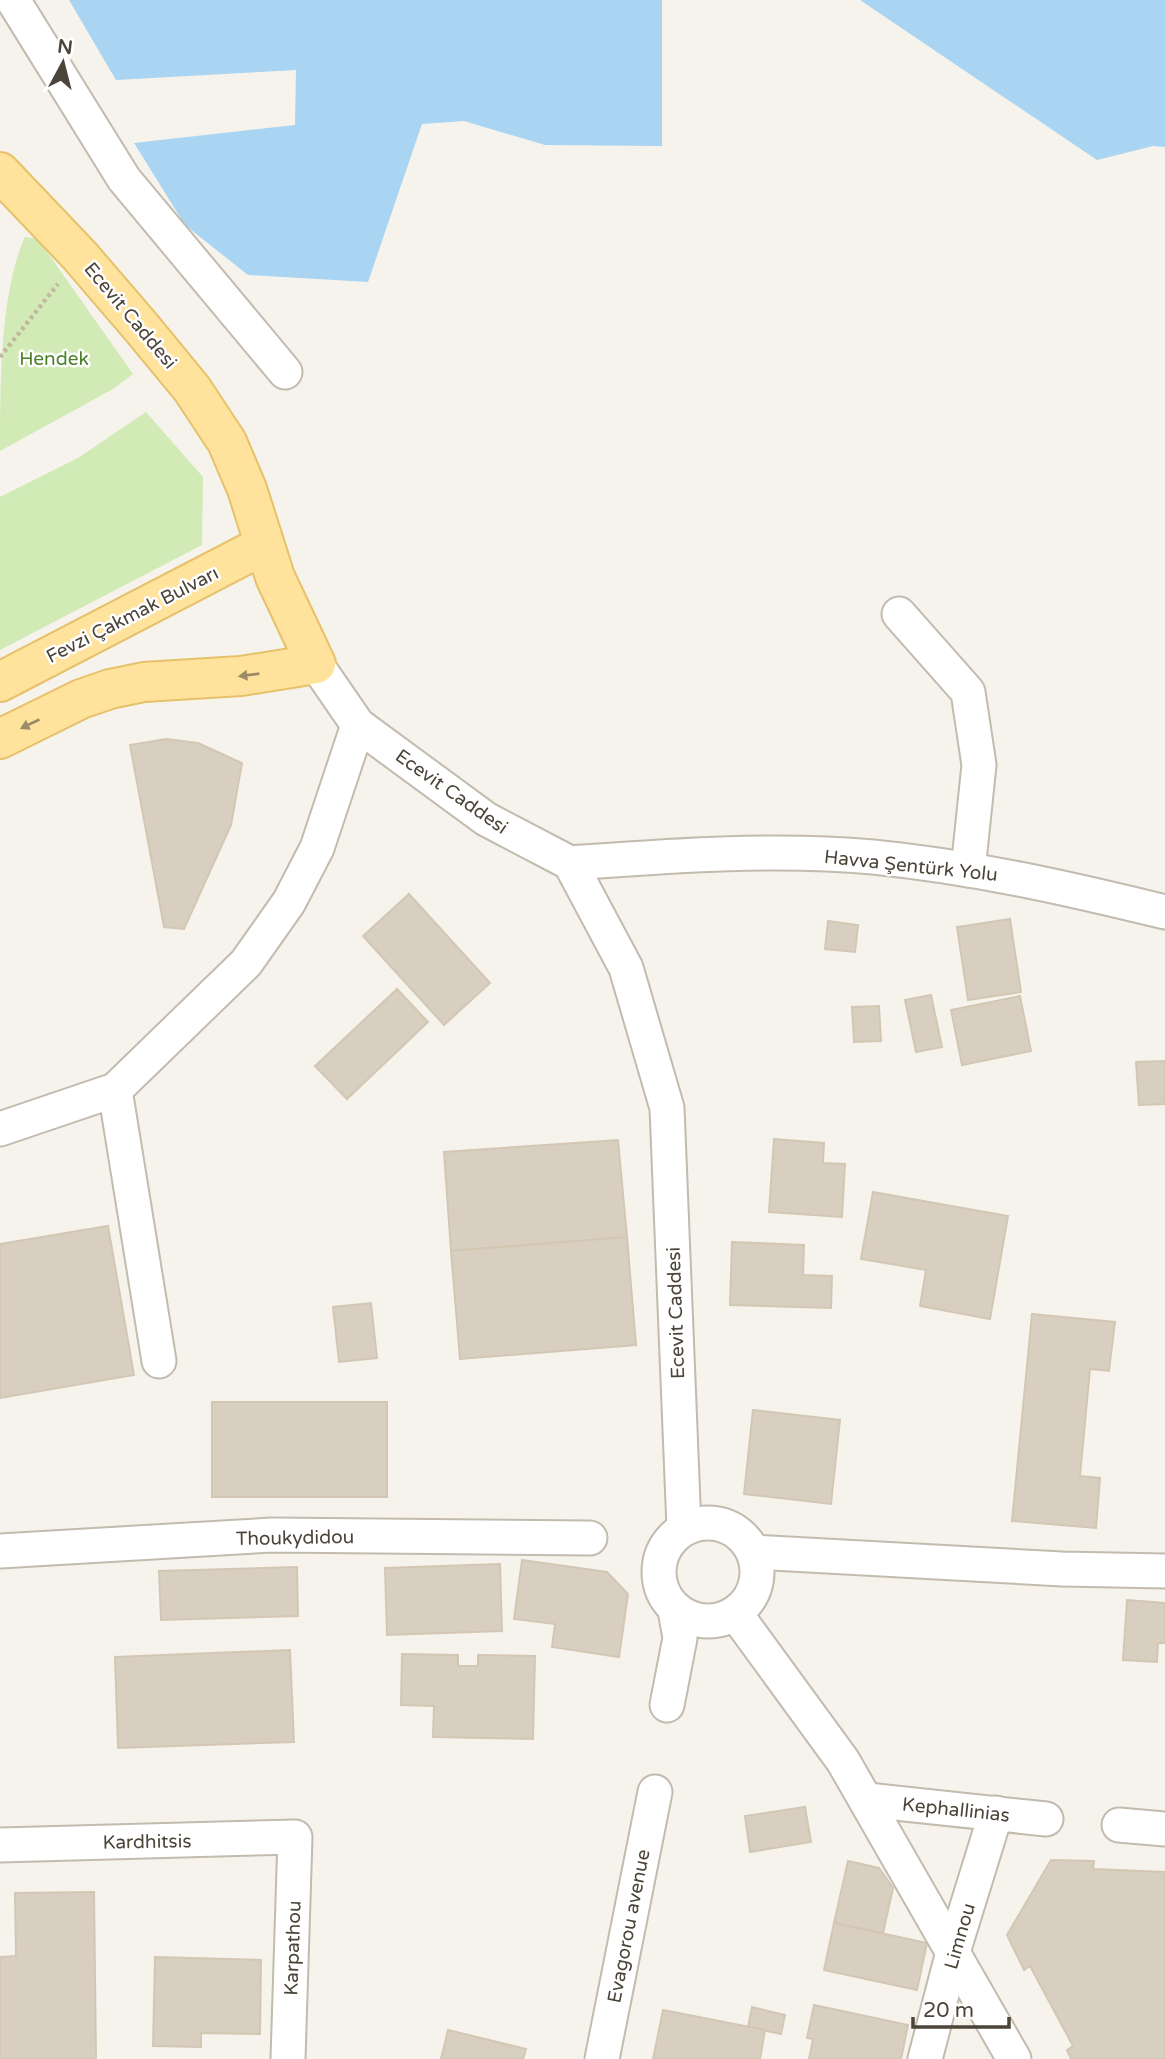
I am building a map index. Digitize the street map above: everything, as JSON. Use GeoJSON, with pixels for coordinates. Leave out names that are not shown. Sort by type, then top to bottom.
{"type":"FeatureCollection","features":[{"type":"Feature","properties":{"kind":"main road","name":"Ecevit Caddesi"},"geometry":{"type":"LineString","coordinates":[[0,172],[80,256],[192,389],[227,443],[247,489],[264,545],[293,620],[316,664]]}},
{"type":"Feature","properties":{"kind":"main road","name":"Fevzi Çakmak Bulvarı"},"geometry":{"type":"LineString","coordinates":[[0,682],[264,545]]}},
{"type":"Feature","properties":{"kind":"main road"},"geometry":{"type":"LineString","coordinates":[[0,739],[81,699],[110,689],[144,682],[241,676],[316,664]]}},
{"type":"Feature","properties":{"kind":"street"},"geometry":{"type":"LineString","coordinates":[[13,0],[124,179],[285,372]]}},
{"type":"Feature","properties":{"kind":"street"},"geometry":{"type":"LineString","coordinates":[[899,614],[968,692],[979,765],[968,870]]}},
{"type":"Feature","properties":{"kind":"street","name":"Ecevit Caddesi"},"geometry":{"type":"LineString","coordinates":[[316,664],[358,725],[486,819],[570,863],[626,968],[667,1108],[684,1528]]}},
{"type":"Feature","properties":{"kind":"street"},"geometry":{"type":"LineString","coordinates":[[0,1129],[115,1090],[246,963],[289,902],[317,848],[358,725]]}},
{"type":"Feature","properties":{"kind":"street","name":"Havva Şentürk Yolu"},"geometry":{"type":"LineString","coordinates":[[570,863],[749,854],[872,857],[1020,877],[1165,912]]}},
{"type":"Feature","properties":{"kind":"street"},"geometry":{"type":"LineString","coordinates":[[115,1090],[159,1361]]}},
{"type":"Feature","properties":{"kind":"street"},"geometry":{"type":"LineString","coordinates":[[699,1523],[716,1523],[732,1528],[745,1538],[754,1552],[756,1586],[748,1601],[735,1613],[721,1620],[705,1622],[675,1610],[665,1598],[658,1567],[671,1538],[684,1528],[699,1523]]}},
{"type":"Feature","properties":{"kind":"street","name":"Thoukydidou"},"geometry":{"type":"LineString","coordinates":[[0,1551],[272,1535],[590,1538]]}},
{"type":"Feature","properties":{"kind":"street"},"geometry":{"type":"LineString","coordinates":[[754,1552],[1062,1569],[1165,1571]]}},
{"type":"Feature","properties":{"kind":"street"},"geometry":{"type":"LineString","coordinates":[[667,1705],[680,1638],[675,1610]]}},
{"type":"Feature","properties":{"kind":"street"},"geometry":{"type":"LineString","coordinates":[[735,1613],[843,1761],[1014,2059]]}},
{"type":"Feature","properties":{"kind":"street","name":"Evagorou avenue"},"geometry":{"type":"LineString","coordinates":[[602,2059],[655,1792]]}},
{"type":"Feature","properties":{"kind":"street","name":"Kephallinias"},"geometry":{"type":"LineString","coordinates":[[867,1800],[1046,1819]]}},
{"type":"Feature","properties":{"kind":"street","name":"Limnou"},"geometry":{"type":"LineString","coordinates":[[925,2059],[953,1952],[996,1813]]}},
{"type":"Feature","properties":{"kind":"street"},"geometry":{"type":"LineString","coordinates":[[1119,1825],[1165,1829]]}},
{"type":"Feature","properties":{"kind":"street","name":"Kardhitsis"},"geometry":{"type":"LineString","coordinates":[[0,1845],[295,1837]]}},
{"type":"Feature","properties":{"kind":"street","name":"Karpathou"},"geometry":{"type":"LineString","coordinates":[[288,2059],[295,1837]]}},
{"type":"Feature","properties":{"kind":"path"},"geometry":{"type":"LineString","coordinates":[[0,357],[80,256]]}},
{"type":"Feature","properties":{"kind":"green space","name":"Hendek"},"geometry":{"type":"Polygon","coordinates":[[[25,237],[38,239],[133,374],[113,389],[0,451],[1,369],[6,311],[17,259],[25,237]]]}},
{"type":"Feature","properties":{"kind":"green space"},"geometry":{"type":"Polygon","coordinates":[[[146,412],[203,477],[202,545],[0,650],[0,497],[78,458],[146,412]]]}},
{"type":"Feature","properties":{"kind":"water"},"geometry":{"type":"Polygon","coordinates":[[[69,0],[662,0],[662,146],[545,145],[464,121],[422,124],[368,282],[248,275],[185,225],[134,143],[295,125],[296,70],[116,80],[69,0]]]}},
{"type":"Feature","properties":{"kind":"water"},"geometry":{"type":"Polygon","coordinates":[[[860,0],[1165,0],[1165,147],[1153,146],[1097,160],[860,0]]]}},
{"type":"Feature","properties":{"kind":"building"},"geometry":{"type":"Polygon","coordinates":[[[166,739],[198,743],[242,763],[231,825],[184,929],[164,927],[130,745],[166,739]]]}},
{"type":"Feature","properties":{"kind":"building"},"geometry":{"type":"Polygon","coordinates":[[[409,894],[490,983],[444,1025],[363,936],[409,894]]]}},
{"type":"Feature","properties":{"kind":"building"},"geometry":{"type":"Polygon","coordinates":[[[1010,919],[1021,992],[968,1000],[957,927],[1010,919]]]}},
{"type":"Feature","properties":{"kind":"building"},"geometry":{"type":"Polygon","coordinates":[[[828,921],[858,925],[855,952],[825,949],[828,921]]]}},
{"type":"Feature","properties":{"kind":"building"},"geometry":{"type":"Polygon","coordinates":[[[397,989],[428,1022],[347,1099],[315,1066],[397,989]]]}},
{"type":"Feature","properties":{"kind":"building"},"geometry":{"type":"Polygon","coordinates":[[[931,995],[942,1047],[916,1052],[905,1000],[931,995]]]}},
{"type":"Feature","properties":{"kind":"building"},"geometry":{"type":"Polygon","coordinates":[[[1020,996],[1031,1051],[962,1065],[951,1010],[1020,996]]]}},
{"type":"Feature","properties":{"kind":"building"},"geometry":{"type":"Polygon","coordinates":[[[879,1006],[881,1041],[854,1042],[852,1007],[879,1006]]]}},
{"type":"Feature","properties":{"kind":"building"},"geometry":{"type":"Polygon","coordinates":[[[1165,1061],[1165,1104],[1139,1105],[1136,1062],[1165,1061]]]}},
{"type":"Feature","properties":{"kind":"building"},"geometry":{"type":"Polygon","coordinates":[[[774,1139],[824,1143],[823,1163],[845,1164],[842,1217],[769,1212],[774,1139]]]}},
{"type":"Feature","properties":{"kind":"building"},"geometry":{"type":"Polygon","coordinates":[[[618,1140],[627,1237],[451,1251],[444,1152],[618,1140]]]}},
{"type":"Feature","properties":{"kind":"building"},"geometry":{"type":"Polygon","coordinates":[[[873,1192],[1008,1216],[990,1319],[920,1306],[926,1270],[861,1259],[873,1192]]]}},
{"type":"Feature","properties":{"kind":"building"},"geometry":{"type":"Polygon","coordinates":[[[108,1226],[134,1375],[0,1398],[0,1244],[108,1226]]]}},
{"type":"Feature","properties":{"kind":"building"},"geometry":{"type":"Polygon","coordinates":[[[627,1237],[636,1345],[460,1359],[451,1251],[627,1237]]]}},
{"type":"Feature","properties":{"kind":"building"},"geometry":{"type":"Polygon","coordinates":[[[732,1242],[804,1245],[803,1275],[832,1276],[831,1308],[730,1305],[732,1242]]]}},
{"type":"Feature","properties":{"kind":"building"},"geometry":{"type":"Polygon","coordinates":[[[371,1303],[377,1358],[339,1362],[333,1307],[371,1303]]]}},
{"type":"Feature","properties":{"kind":"building"},"geometry":{"type":"Polygon","coordinates":[[[1032,1314],[1115,1322],[1109,1371],[1090,1369],[1080,1476],[1100,1478],[1096,1528],[1012,1521],[1032,1314]]]}},
{"type":"Feature","properties":{"kind":"building"},"geometry":{"type":"Polygon","coordinates":[[[212,1402],[387,1402],[387,1497],[212,1497],[212,1402]]]}},
{"type":"Feature","properties":{"kind":"building"},"geometry":{"type":"Polygon","coordinates":[[[753,1410],[840,1420],[831,1504],[744,1494],[753,1410]]]}},
{"type":"Feature","properties":{"kind":"building"},"geometry":{"type":"Polygon","coordinates":[[[522,1560],[607,1572],[628,1594],[619,1657],[552,1647],[555,1624],[514,1619],[522,1560]]]}},
{"type":"Feature","properties":{"kind":"building"},"geometry":{"type":"Polygon","coordinates":[[[500,1564],[502,1631],[387,1635],[385,1568],[500,1564]]]}},
{"type":"Feature","properties":{"kind":"building"},"geometry":{"type":"Polygon","coordinates":[[[297,1567],[298,1616],[161,1620],[159,1571],[297,1567]]]}},
{"type":"Feature","properties":{"kind":"building"},"geometry":{"type":"Polygon","coordinates":[[[1127,1600],[1165,1603],[1165,1643],[1158,1643],[1157,1662],[1123,1660],[1127,1600]]]}},
{"type":"Feature","properties":{"kind":"building"},"geometry":{"type":"Polygon","coordinates":[[[290,1650],[294,1742],[118,1748],[115,1657],[290,1650]]]}},
{"type":"Feature","properties":{"kind":"building"},"geometry":{"type":"Polygon","coordinates":[[[402,1654],[458,1655],[458,1666],[478,1666],[478,1655],[535,1656],[533,1739],[433,1737],[434,1706],[401,1705],[402,1654]]]}},
{"type":"Feature","properties":{"kind":"building"},"geometry":{"type":"Polygon","coordinates":[[[805,1807],[811,1842],[750,1852],[745,1816],[805,1807]]]}},
{"type":"Feature","properties":{"kind":"building"},"geometry":{"type":"Polygon","coordinates":[[[1051,1860],[1094,1861],[1093,1869],[1165,1872],[1165,2059],[1071,2059],[1067,2050],[1073,2046],[1030,1966],[1024,1970],[1007,1935],[1051,1860]]]}},
{"type":"Feature","properties":{"kind":"building"},"geometry":{"type":"Polygon","coordinates":[[[848,1861],[879,1868],[893,1888],[883,1933],[834,1923],[848,1861]]]}},
{"type":"Feature","properties":{"kind":"building"},"geometry":{"type":"Polygon","coordinates":[[[94,1892],[96,2059],[0,2059],[0,1957],[16,1956],[15,1893],[94,1892]]]}},
{"type":"Feature","properties":{"kind":"building"},"geometry":{"type":"Polygon","coordinates":[[[834,1923],[927,1943],[917,1990],[824,1970],[834,1923]]]}},
{"type":"Feature","properties":{"kind":"building"},"geometry":{"type":"Polygon","coordinates":[[[155,1957],[261,1960],[260,2034],[201,2033],[201,2047],[153,2046],[155,1957]]]}},
{"type":"Feature","properties":{"kind":"building"},"geometry":{"type":"Polygon","coordinates":[[[814,2005],[908,2025],[901,2059],[809,2059],[813,2039],[807,2038],[814,2005]]]}},
{"type":"Feature","properties":{"kind":"building"},"geometry":{"type":"Polygon","coordinates":[[[752,2007],[785,2015],[781,2034],[748,2027],[752,2007]]]}},
{"type":"Feature","properties":{"kind":"building"},"geometry":{"type":"Polygon","coordinates":[[[663,2010],[765,2030],[760,2059],[653,2059],[663,2010]]]}},
{"type":"Feature","properties":{"kind":"building"},"geometry":{"type":"Polygon","coordinates":[[[448,2030],[526,2049],[523,2059],[441,2059],[448,2030]]]}}]}
